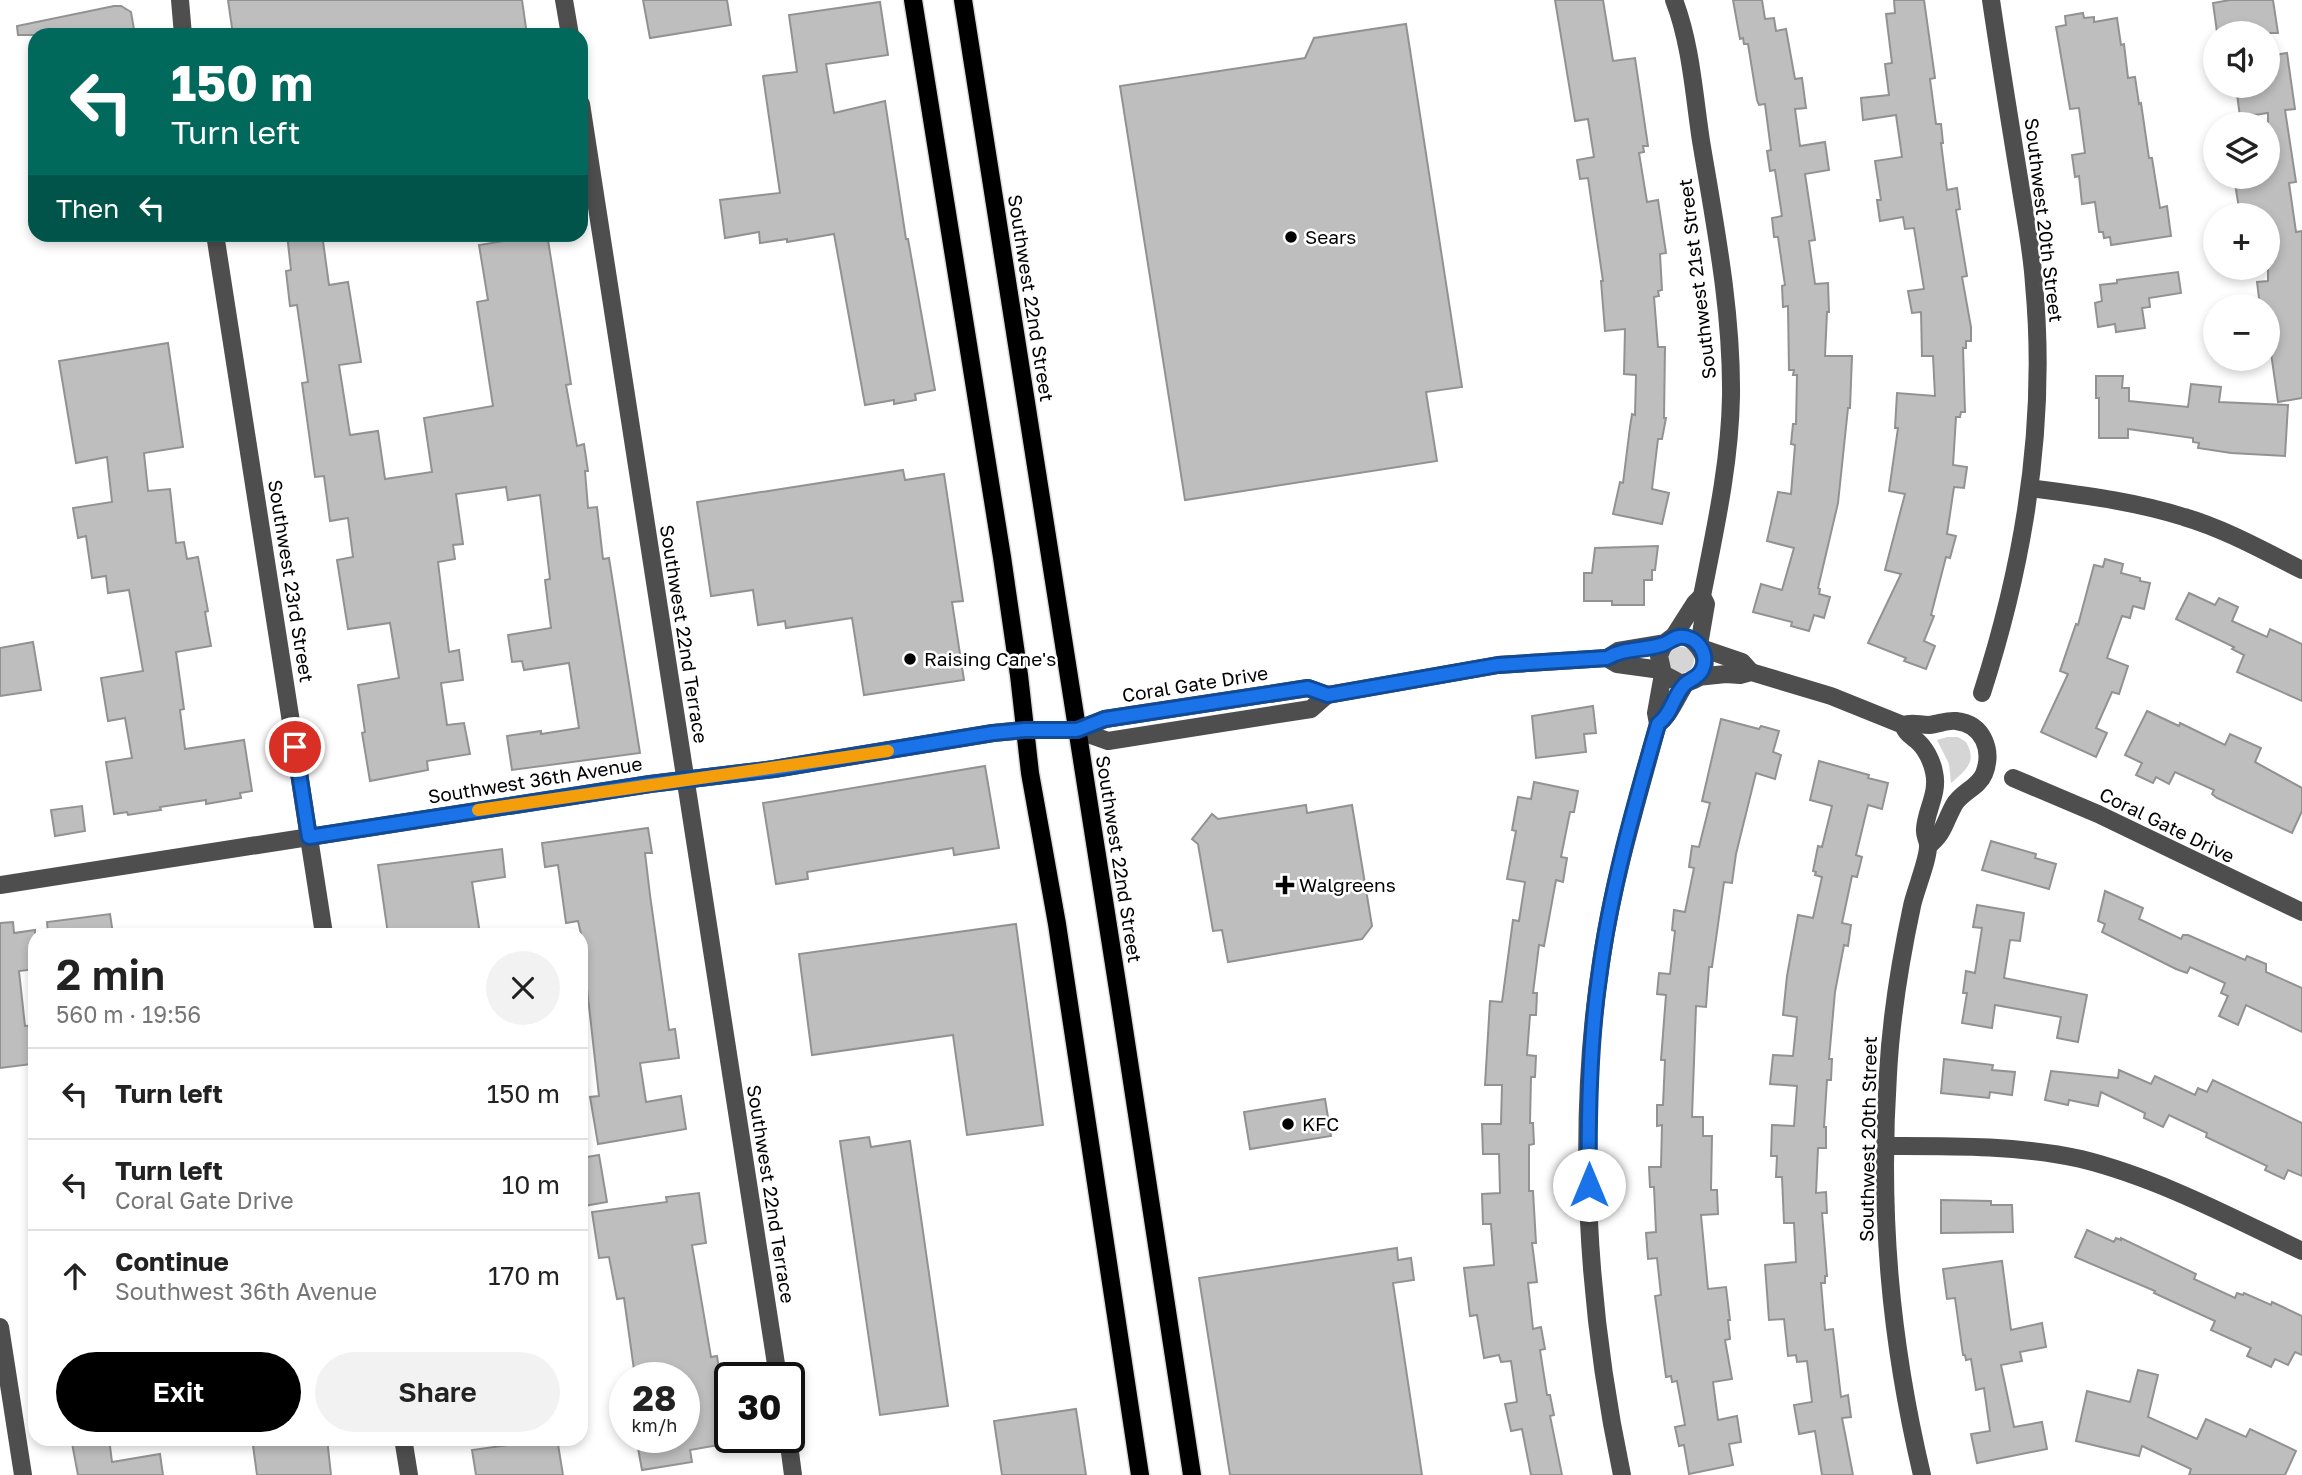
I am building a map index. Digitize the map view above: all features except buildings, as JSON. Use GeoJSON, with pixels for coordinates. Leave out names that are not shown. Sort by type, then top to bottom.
{"type":"FeatureCollection","features":[{"type":"Feature","properties":{"kind":"main road"},"geometry":{"type":"LineString","coordinates":[[913,0],[1002,557],[1025,730],[1140,1475]]}},
{"type":"Feature","properties":{"kind":"main road","name":"Southwest 22nd Street"},"geometry":{"type":"LineString","coordinates":[[963,0],[1192,1475]]}},
{"type":"Feature","properties":{"kind":"street"},"geometry":{"type":"LineString","coordinates":[[180,0],[182,28]]}},
{"type":"Feature","properties":{"kind":"street"},"geometry":{"type":"LineString","coordinates":[[564,0],[569,28]]}},
{"type":"Feature","properties":{"kind":"street","name":"Southwest 21st Street"},"geometry":{"type":"LineString","coordinates":[[1669,641],[1702,596],[1722,492],[1731,373],[1726,308],[1711,202],[1686,40],[1674,0]]}},
{"type":"Feature","properties":{"kind":"street","name":"Southwest 20th Street"},"geometry":{"type":"LineString","coordinates":[[1982,692],[2006,608],[2031,488],[2038,352],[2034,282],[1991,0]]}},
{"type":"Feature","properties":{"kind":"street","name":"Southwest 22nd Terrace"},"geometry":{"type":"LineString","coordinates":[[588,150],[776,1362]]}},
{"type":"Feature","properties":{"kind":"street","name":"Southwest 23rd Street"},"geometry":{"type":"LineString","coordinates":[[216,242],[323,928]]}},
{"type":"Feature","properties":{"kind":"street"},"geometry":{"type":"LineString","coordinates":[[2031,488],[2138,505],[2185,517],[2302,569]]}},
{"type":"Feature","properties":{"kind":"street","name":"Southwest 21st Street"},"geometry":{"type":"LineString","coordinates":[[1700,646],[1706,604],[1702,596]]}},
{"type":"Feature","properties":{"kind":"street"},"geometry":{"type":"LineString","coordinates":[[1077,730],[1108,741],[1311,709],[1328,695],[1498,665],[1607,658],[1618,651],[1686,638],[1742,662],[1751,672],[1831,696],[1903,725]]}},
{"type":"Feature","properties":{"kind":"street"},"geometry":{"type":"LineString","coordinates":[[1622,1475],[1604,1377],[1593,1292],[1589,1166],[1591,1048],[1598,978],[1614,895],[1633,810],[1658,724],[1656,713],[1662,672],[1659,656],[1669,641]]}},
{"type":"Feature","properties":{"kind":"street"},"geometry":{"type":"LineString","coordinates":[[1658,724],[1667,716],[1672,704],[1703,666],[1700,646]]}},
{"type":"Feature","properties":{"kind":"street"},"geometry":{"type":"LineString","coordinates":[[1607,658],[1617,664],[1662,672],[1674,681],[1751,672]]}},
{"type":"Feature","properties":{"kind":"street","name":"Southwest 20th Street"},"geometry":{"type":"LineString","coordinates":[[1922,1475],[1907,1409],[1890,1304],[1884,1204],[1888,1065],[1896,996],[1912,904],[1928,846],[1924,830],[1935,783],[1931,762],[1922,746],[1907,735],[1903,725],[1913,722],[1924,725],[1961,722],[1974,727],[1983,736],[1988,760],[1982,778],[1954,804],[1940,836],[1928,846]]}},
{"type":"Feature","properties":{"kind":"street","name":"Southwest 36th Avenue"},"geometry":{"type":"LineString","coordinates":[[0,885],[684,779],[734,775],[993,733],[1077,730]]}},
{"type":"Feature","properties":{"kind":"street","name":"Coral Gate Drive"},"geometry":{"type":"LineString","coordinates":[[2013,778],[2098,814],[2302,912]]}},
{"type":"Feature","properties":{"kind":"street"},"geometry":{"type":"LineString","coordinates":[[1885,1146],[2034,1152],[2098,1164],[2163,1187],[2302,1251]]}},
{"type":"Feature","properties":{"kind":"street"},"geometry":{"type":"LineString","coordinates":[[0,1327],[23,1475]]}},
{"type":"Feature","properties":{"kind":"street"},"geometry":{"type":"LineString","coordinates":[[404,1446],[409,1475]]}},
{"type":"Feature","properties":{"kind":"street"},"geometry":{"type":"LineString","coordinates":[[790,1453],[793,1475]]}},
{"type":"Feature","properties":{"kind":"shaded area"},"geometry":{"type":"Polygon","coordinates":[[[1681,647],[1690,651],[1694,660],[1690,669],[1681,673],[1672,669],[1668,660],[1672,651],[1681,647]]]}},
{"type":"Feature","properties":{"kind":"shaded area"},"geometry":{"type":"Polygon","coordinates":[[[1958,737],[1966,742],[1971,755],[1968,766],[1951,783],[1949,764],[1937,740],[1958,737]]]}},
{"type":"Feature","properties":{"kind":"slow traffic"},"geometry":{"type":"LineString","coordinates":[[478,810],[888,751]]}},
{"type":"Feature","properties":{"kind":"place","name":"Sears"},"geometry":{"type":"Point","coordinates":[1291,237]}},
{"type":"Feature","properties":{"kind":"place","name":"Raising Cane's"},"geometry":{"type":"Point","coordinates":[910,659]}},
{"type":"Feature","properties":{"kind":"place","name":"Walgreens"},"geometry":{"type":"Point","coordinates":[1285,885]}},
{"type":"Feature","properties":{"kind":"place","name":"KFC"},"geometry":{"type":"Point","coordinates":[1288,1124]}},
{"type":"Feature","properties":{"kind":"route"},"geometry":{"type":"LineString","coordinates":[[295,747],[309,837],[684,779],[774,769],[993,733],[1077,730],[1105,719],[1308,688],[1328,695],[1498,665],[1607,658],[1618,651],[1641,649],[1679,637],[1693,640],[1701,648],[1703,666],[1697,677],[1686,682],[1667,716],[1658,724],[1633,810],[1602,953],[1592,1038],[1589,1185]]}}]}
